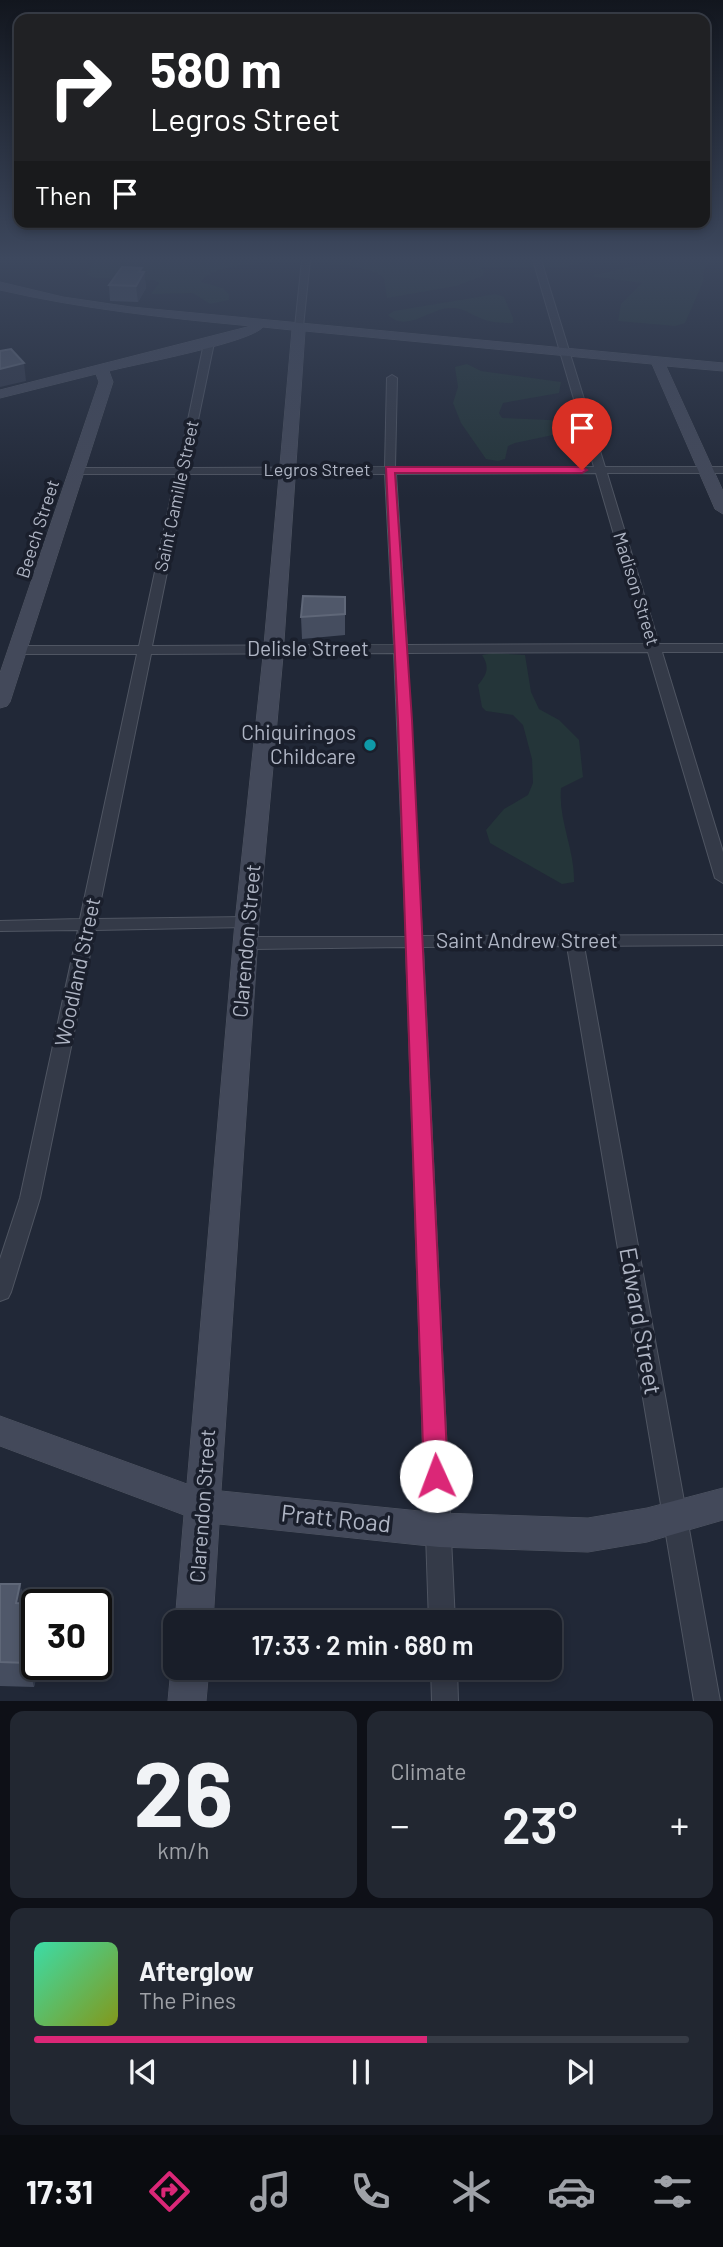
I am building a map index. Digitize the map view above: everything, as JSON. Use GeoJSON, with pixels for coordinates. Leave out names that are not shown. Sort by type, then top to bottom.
{"type":"FeatureCollection","features":[{"type":"Feature","properties":{"kind":"street"},"geometry":{"type":"LineString","coordinates":[[0,394],[222,339]]}},
{"type":"Feature","properties":{"kind":"street","name":"Clarendon Street"},"geometry":{"type":"LineString","coordinates":[[195,1610],[247,933],[274,649],[298,339]]}},
{"type":"Feature","properties":{"kind":"street"},"geometry":{"type":"LineString","coordinates":[[426,339],[723,367]]}},
{"type":"Feature","properties":{"kind":"street","name":"Madison Street"},"geometry":{"type":"LineString","coordinates":[[562,339],[598,470],[723,878]]}},
{"type":"Feature","properties":{"kind":"street","name":"Saint Camille Street"},"geometry":{"type":"LineString","coordinates":[[145,649],[209,343]]}},
{"type":"Feature","properties":{"kind":"street"},"geometry":{"type":"LineString","coordinates":[[657,361],[723,509]]}},
{"type":"Feature","properties":{"kind":"street","name":"Beech Street"},"geometry":{"type":"LineString","coordinates":[[0,702],[106,382],[101,369]]}},
{"type":"Feature","properties":{"kind":"street"},"geometry":{"type":"LineString","coordinates":[[392,378],[390,470],[401,650],[442,1610]]}},
{"type":"Feature","properties":{"kind":"street","name":"Legros Street"},"geometry":{"type":"LineString","coordinates":[[78,471],[723,470]]}},
{"type":"Feature","properties":{"kind":"street","name":"Delisle Street"},"geometry":{"type":"LineString","coordinates":[[18,650],[723,648]]}},
{"type":"Feature","properties":{"kind":"street","name":"Woodland Street"},"geometry":{"type":"LineString","coordinates":[[0,1292],[30,1198],[145,649]]}},
{"type":"Feature","properties":{"kind":"street","name":"Saint Andrew Street"},"geometry":{"type":"LineString","coordinates":[[0,926],[87,926],[413,942],[723,940]]}},
{"type":"Feature","properties":{"kind":"street","name":"Edward Street"},"geometry":{"type":"LineString","coordinates":[[575,941],[707,1701]]}},
{"type":"Feature","properties":{"kind":"street","name":"Pratt Road"},"geometry":{"type":"LineString","coordinates":[[0,1432],[203,1506],[439,1530],[588,1535],[674,1518],[723,1504]]}},
{"type":"Feature","properties":{"kind":"street"},"geometry":{"type":"LineString","coordinates":[[187,1701],[189,1680]]}},
{"type":"Feature","properties":{"kind":"street"},"geometry":{"type":"LineString","coordinates":[[444,1680],[445,1701]]}},
{"type":"Feature","properties":{"kind":"shaded area"},"geometry":{"type":"Polygon","coordinates":[[[467,364],[481,371],[561,382],[559,393],[503,403],[499,413],[502,418],[573,421],[575,426],[572,431],[515,443],[508,446],[505,459],[486,459],[461,423],[453,403],[458,387],[455,367],[467,364]]]}},
{"type":"Feature","properties":{"kind":"shaded area"},"geometry":{"type":"Polygon","coordinates":[[[482,655],[525,655],[531,692],[539,709],[559,720],[579,740],[583,777],[561,788],[562,812],[574,882],[562,884],[490,843],[486,830],[504,809],[528,795],[533,783],[532,759],[523,725],[513,715],[486,711],[482,707],[478,685],[487,667],[482,655]]]}},
{"type":"Feature","properties":{"kind":"building"},"geometry":{"type":"Polygon","coordinates":[[[11,349],[24,363],[0,369],[0,351],[11,349]]]}},
{"type":"Feature","properties":{"kind":"building"},"geometry":{"type":"Polygon","coordinates":[[[303,596],[345,597],[345,614],[301,617],[303,596]]]}},
{"type":"Feature","properties":{"kind":"building"},"geometry":{"type":"Polygon","coordinates":[[[0,1584],[20,1584],[16,1603],[21,1603],[21,1663],[0,1662],[0,1584]]]}},
{"type":"Feature","properties":{"kind":"place","name":"Chiquiringos Childcare"},"geometry":{"type":"Point","coordinates":[370,745]}},
{"type":"Feature","properties":{"kind":"route"},"geometry":{"type":"LineString","coordinates":[[436,1476],[400,607],[390,470],[582,470]]}}]}
